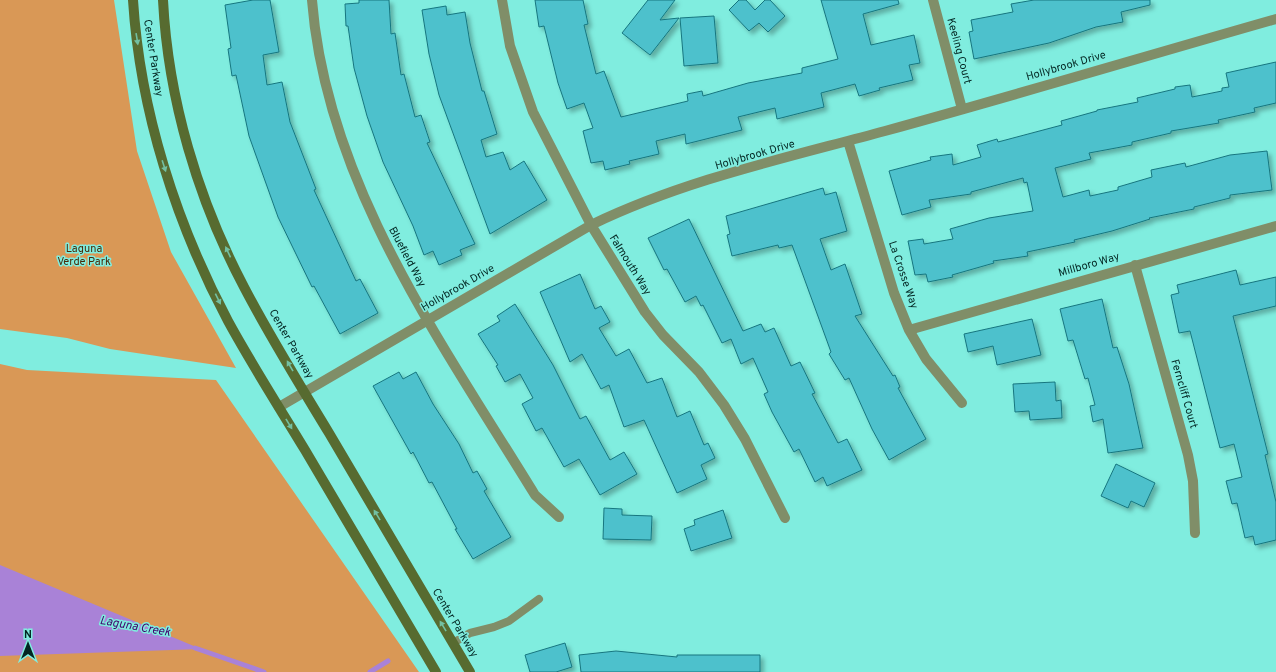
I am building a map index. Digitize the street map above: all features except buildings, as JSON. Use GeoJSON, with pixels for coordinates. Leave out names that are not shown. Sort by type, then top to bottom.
{"type":"FeatureCollection","features":[{"type":"Feature","properties":{"kind":"main road","name":"Center Parkway"},"geometry":{"type":"LineString","coordinates":[[133,0],[134,20],[149,106],[161,156],[177,205],[197,257],[228,320],[436,672]]}},
{"type":"Feature","properties":{"kind":"main road","name":"Center Parkway"},"geometry":{"type":"LineString","coordinates":[[163,0],[164,20],[175,87],[184,129],[201,186],[220,237],[244,287],[304,392],[470,672]]}},
{"type":"Feature","properties":{"kind":"street","name":"Bluefield Way"},"geometry":{"type":"LineString","coordinates":[[312,0],[320,58],[334,115],[353,171],[376,225],[427,319],[535,495],[559,517]]}},
{"type":"Feature","properties":{"kind":"street","name":"Falmouth Way"},"geometry":{"type":"LineString","coordinates":[[502,0],[510,46],[532,112],[591,225],[645,312],[663,335],[699,372],[724,405],[745,439],[785,518]]}},
{"type":"Feature","properties":{"kind":"street","name":"Keeling Court"},"geometry":{"type":"LineString","coordinates":[[932,0],[962,109]]}},
{"type":"Feature","properties":{"kind":"street","name":"Hollybrook Drive"},"geometry":{"type":"LineString","coordinates":[[279,407],[427,319],[591,225],[624,209],[673,190],[1276,19]]}},
{"type":"Feature","properties":{"kind":"street","name":"La Crosse Way"},"geometry":{"type":"LineString","coordinates":[[848,141],[894,293],[909,330],[926,359],[962,403]]}},
{"type":"Feature","properties":{"kind":"street","name":"Millboro Way"},"geometry":{"type":"LineString","coordinates":[[909,330],[1276,226]]}},
{"type":"Feature","properties":{"kind":"street","name":"Ferncliff Court"},"geometry":{"type":"LineString","coordinates":[[1135,265],[1188,455],[1193,481],[1195,533]]}},
{"type":"Feature","properties":{"kind":"lane"},"geometry":{"type":"LineString","coordinates":[[453,643],[470,633],[494,627],[509,621],[539,599]]}},
{"type":"Feature","properties":{"kind":"green space","name":"Laguna Verde Park"},"geometry":{"type":"Polygon","coordinates":[[[0,0],[114,0],[137,151],[171,252],[236,368],[110,349],[67,338],[0,329],[0,0]]]}},
{"type":"Feature","properties":{"kind":"green space"},"geometry":{"type":"Polygon","coordinates":[[[0,364],[27,370],[216,380],[419,672],[0,672],[0,364]]]}},
{"type":"Feature","properties":{"kind":"water"},"geometry":{"type":"Polygon","coordinates":[[[0,565],[201,649],[0,656],[0,565]]]}},
{"type":"Feature","properties":{"kind":"waterway","name":"Laguna Creek"},"geometry":{"type":"LineString","coordinates":[[195,648],[264,672]]}},
{"type":"Feature","properties":{"kind":"waterway"},"geometry":{"type":"LineString","coordinates":[[370,672],[388,661]]}}]}
